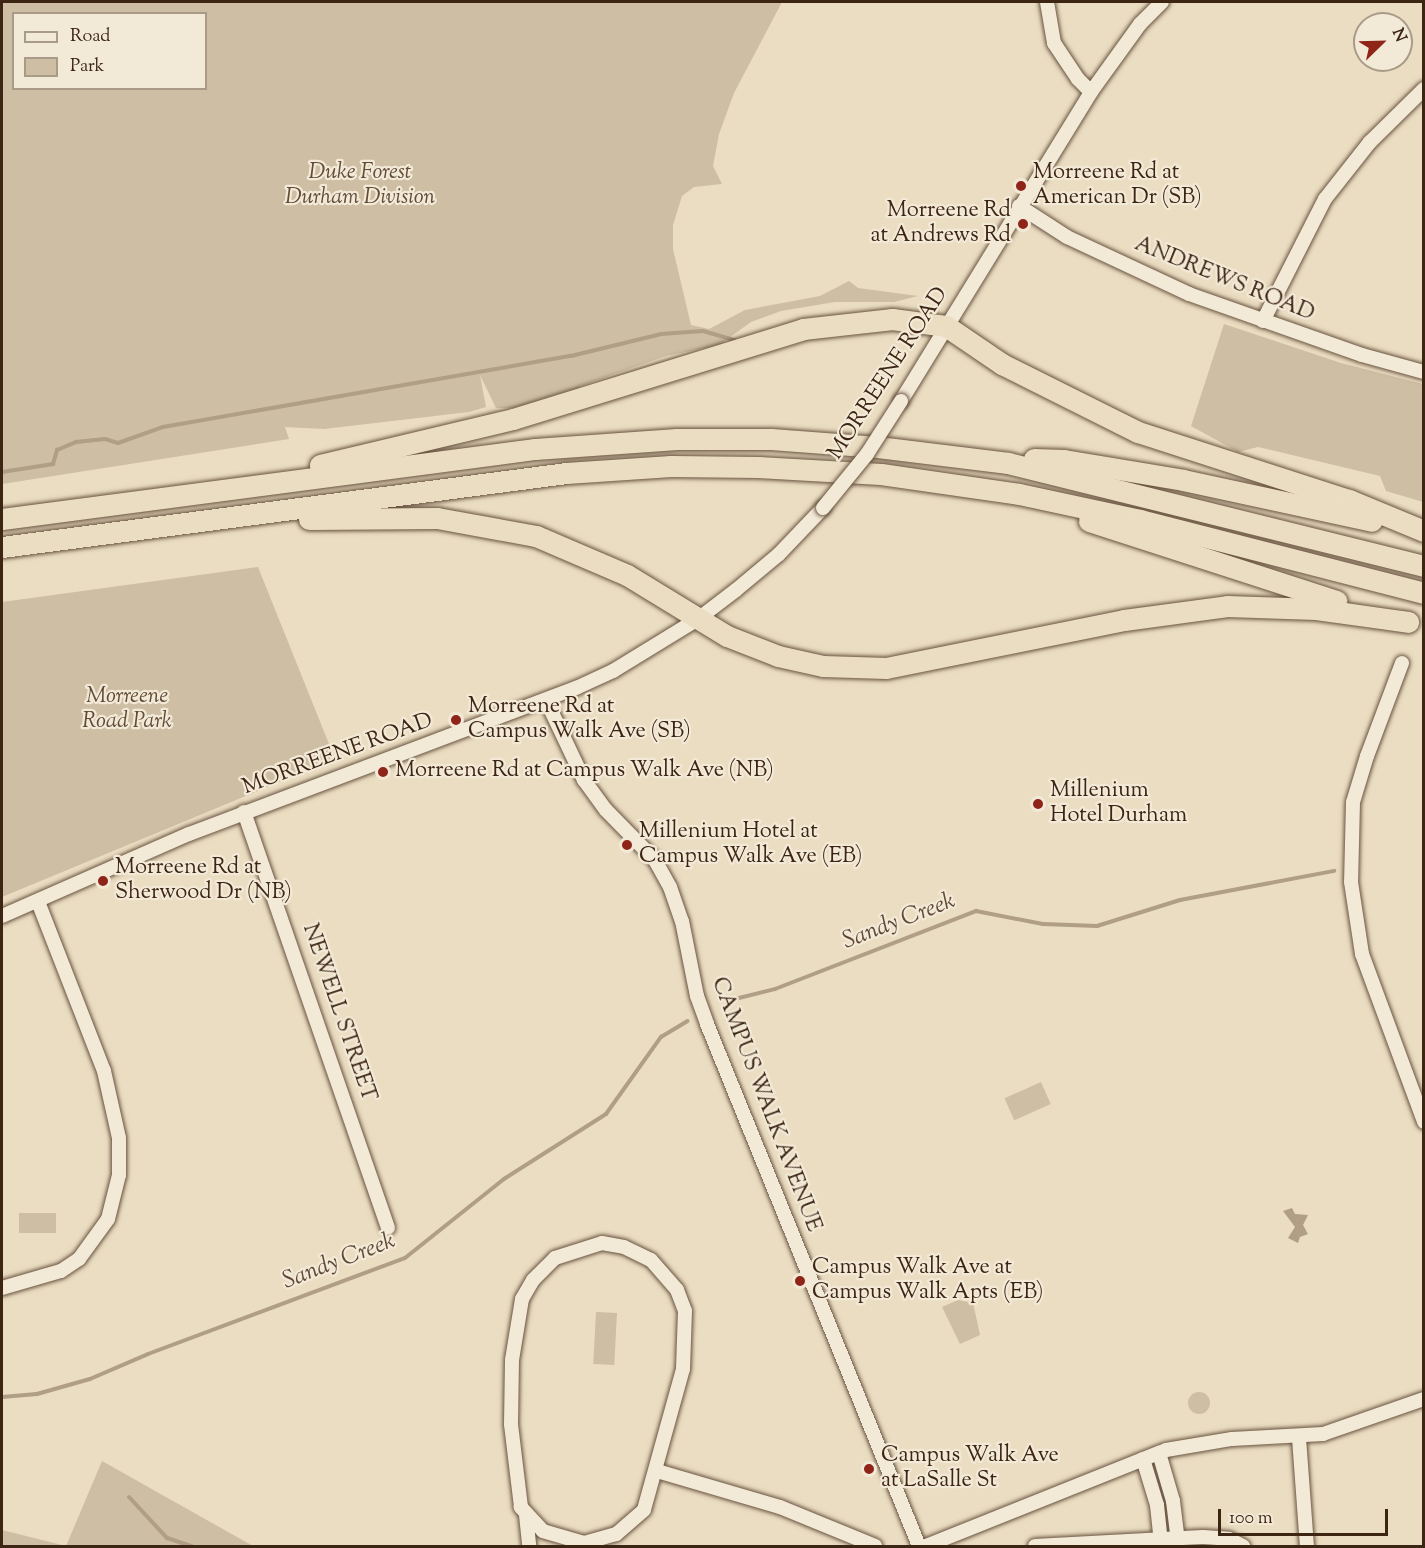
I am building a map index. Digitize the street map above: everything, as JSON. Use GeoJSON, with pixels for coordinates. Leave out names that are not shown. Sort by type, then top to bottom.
{"type":"FeatureCollection","features":[{"type":"Feature","properties":{"kind":"highway"},"geometry":{"type":"LineString","coordinates":[[217,491],[513,418],[803,329],[892,319],[946,326],[1002,364],[1129,428],[1349,500],[1424,532]]}},
{"type":"Feature","properties":{"kind":"highway"},"geometry":{"type":"LineString","coordinates":[[2,519],[535,449],[677,439],[825,442],[985,460],[1108,486],[1424,566]]}},
{"type":"Feature","properties":{"kind":"highway"},"geometry":{"type":"LineString","coordinates":[[985,460],[1064,460],[1099,465],[1286,501],[1424,532]]}},
{"type":"Feature","properties":{"kind":"highway"},"geometry":{"type":"LineString","coordinates":[[2,547],[508,480],[671,466],[758,466],[881,474],[1019,494],[1140,520],[1424,593]]}},
{"type":"Feature","properties":{"kind":"highway"},"geometry":{"type":"LineString","coordinates":[[1019,494],[1060,513],[1416,624]]}},
{"type":"Feature","properties":{"kind":"highway"},"geometry":{"type":"LineString","coordinates":[[165,526],[386,516],[497,526],[554,542],[590,557],[727,636],[797,662],[873,669],[971,653],[1124,620],[1209,608],[1299,608],[1416,624]]}},
{"type":"Feature","properties":{"kind":"street"},"geometry":{"type":"LineString","coordinates":[[1047,2],[1054,43],[1078,80],[1091,92]]}},
{"type":"Feature","properties":{"kind":"street","name":"MORREENE ROAD"},"geometry":{"type":"LineString","coordinates":[[2,916],[244,812],[546,700],[613,670],[698,619],[779,554],[823,508],[867,454],[1091,92],[1140,24],[1162,2]]}},
{"type":"Feature","properties":{"kind":"street"},"geometry":{"type":"LineString","coordinates":[[1263,321],[1325,199],[1370,142],[1424,89]]}},
{"type":"Feature","properties":{"kind":"street","name":"ANDREWS ROAD"},"geometry":{"type":"LineString","coordinates":[[1019,206],[1076,242],[1189,294],[1263,321],[1424,372]]}},
{"type":"Feature","properties":{"kind":"street"},"geometry":{"type":"LineString","coordinates":[[1402,663],[1367,756],[1353,802],[1351,882],[1362,954],[1424,1122]]}},
{"type":"Feature","properties":{"kind":"street","name":"CAMPUS WALK AVENUE"},"geometry":{"type":"LineString","coordinates":[[546,700],[584,780],[606,810],[655,860],[670,887],[682,921],[697,996],[707,1024],[919,1546]]}},
{"type":"Feature","properties":{"kind":"street","name":"NEWELL STREET"},"geometry":{"type":"LineString","coordinates":[[244,812],[388,1228]]}},
{"type":"Feature","properties":{"kind":"street"},"geometry":{"type":"LineString","coordinates":[[2,1288],[61,1271],[79,1259],[108,1219],[119,1175],[119,1138],[104,1071],[38,902]]}},
{"type":"Feature","properties":{"kind":"street"},"geometry":{"type":"LineString","coordinates":[[526,1515],[543,1531],[582,1545],[616,1534],[637,1519],[657,1471],[683,1369],[682,1301],[660,1268],[624,1247],[602,1244],[563,1254],[547,1264],[527,1288],[513,1346],[513,1450],[518,1497],[526,1515],[530,1546]]}},
{"type":"Feature","properties":{"kind":"street"},"geometry":{"type":"LineString","coordinates":[[926,1546],[1159,1453],[1212,1442],[1299,1437],[1360,1424],[1424,1399]]}},
{"type":"Feature","properties":{"kind":"street"},"geometry":{"type":"LineString","coordinates":[[1299,1437],[1307,1546]]}},
{"type":"Feature","properties":{"kind":"street"},"geometry":{"type":"LineString","coordinates":[[1159,1453],[1171,1492],[1178,1540]]}},
{"type":"Feature","properties":{"kind":"street"},"geometry":{"type":"LineString","coordinates":[[1143,1459],[1157,1504],[1161,1541]]}},
{"type":"Feature","properties":{"kind":"street"},"geometry":{"type":"LineString","coordinates":[[657,1471],[789,1510],[874,1546]]}},
{"type":"Feature","properties":{"kind":"street"},"geometry":{"type":"LineString","coordinates":[[1035,1546],[1220,1537],[1243,1546]]}},
{"type":"Feature","properties":{"kind":"green space","name":"Duke Forest Durham Division"},"geometry":{"type":"Polygon","coordinates":[[[2,2],[782,2],[734,93],[719,134],[713,166],[722,184],[694,187],[682,196],[673,225],[673,249],[691,325],[709,329],[745,310],[820,296],[849,281],[858,288],[918,296],[894,302],[835,302],[781,311],[751,322],[719,345],[666,356],[580,386],[575,394],[526,408],[496,408],[480,375],[486,407],[469,412],[324,429],[285,427],[289,439],[2,484],[2,2]]]}},
{"type":"Feature","properties":{"kind":"green space"},"geometry":{"type":"Polygon","coordinates":[[[1224,324],[1341,363],[1423,384],[1423,502],[1386,491],[1380,476],[1258,447],[1238,452],[1191,426],[1224,324]]]}},
{"type":"Feature","properties":{"kind":"green space","name":"Morreene Road Park"},"geometry":{"type":"Polygon","coordinates":[[[258,567],[335,759],[2,897],[2,602],[258,567]]]}},
{"type":"Feature","properties":{"kind":"green space"},"geometry":{"type":"Polygon","coordinates":[[[1041,1082],[1051,1104],[1014,1120],[1004,1098],[1041,1082]]]}},
{"type":"Feature","properties":{"kind":"green space"},"geometry":{"type":"Polygon","coordinates":[[[19,1213],[56,1213],[56,1233],[19,1233],[19,1213]]]}},
{"type":"Feature","properties":{"kind":"green space"},"geometry":{"type":"Polygon","coordinates":[[[958,1300],[973,1303],[980,1335],[960,1344],[942,1307],[958,1300]]]}},
{"type":"Feature","properties":{"kind":"green space"},"geometry":{"type":"Polygon","coordinates":[[[596,1312],[617,1313],[614,1365],[593,1364],[596,1312]]]}},
{"type":"Feature","properties":{"kind":"green space"},"geometry":{"type":"Polygon","coordinates":[[[1199,1392],[1207,1395],[1210,1403],[1207,1411],[1199,1414],[1191,1411],[1188,1403],[1191,1395],[1199,1392]]]}},
{"type":"Feature","properties":{"kind":"green space"},"geometry":{"type":"Polygon","coordinates":[[[102,1461],[253,1546],[66,1546],[102,1461]]]}},
{"type":"Feature","properties":{"kind":"green space"},"geometry":{"type":"Polygon","coordinates":[[[2,1530],[66,1546],[2,1546],[2,1530]]]}},
{"type":"Feature","properties":{"kind":"shaded area"},"geometry":{"type":"Polygon","coordinates":[[[1292,1208],[1295,1214],[1308,1215],[1303,1225],[1308,1234],[1300,1237],[1298,1243],[1288,1238],[1295,1227],[1283,1211],[1292,1208]]]}},
{"type":"Feature","properties":{"kind":"waterway"},"geometry":{"type":"LineString","coordinates":[[2,472],[53,464],[57,450],[76,442],[105,439],[118,443],[163,427],[571,356],[661,334],[703,331],[735,340]]}},
{"type":"Feature","properties":{"kind":"waterway","name":"Sandy Creek"},"geometry":{"type":"LineString","coordinates":[[727,1001],[775,989],[976,911],[1043,924],[1097,926],[1180,900],[1334,871]]}},
{"type":"Feature","properties":{"kind":"waterway","name":"Sandy Creek"},"geometry":{"type":"LineString","coordinates":[[2,1397],[37,1394],[90,1379],[148,1354],[405,1258],[504,1179],[606,1114],[661,1037],[688,1021]]}},
{"type":"Feature","properties":{"kind":"waterway"},"geometry":{"type":"LineString","coordinates":[[129,1497],[167,1538],[192,1546]]}},
{"type":"Feature","properties":{"kind":"place","name":"Morreene Rd at American Dr (SB)"},"geometry":{"type":"Point","coordinates":[1021,186]}},
{"type":"Feature","properties":{"kind":"place","name":"Morreene Rd at Andrews Rd"},"geometry":{"type":"Point","coordinates":[1023,224]}},
{"type":"Feature","properties":{"kind":"place","name":"Morreene Rd at Campus Walk Ave (SB)"},"geometry":{"type":"Point","coordinates":[456,720]}},
{"type":"Feature","properties":{"kind":"place","name":"Morreene Rd at Campus Walk Ave (NB)"},"geometry":{"type":"Point","coordinates":[383,772]}},
{"type":"Feature","properties":{"kind":"place","name":"Millenium Hotel Durham"},"geometry":{"type":"Point","coordinates":[1038,804]}},
{"type":"Feature","properties":{"kind":"place","name":"Millenium Hotel at Campus Walk Ave (EB)"},"geometry":{"type":"Point","coordinates":[627,845]}},
{"type":"Feature","properties":{"kind":"place","name":"Morreene Rd at Sherwood Dr (NB)"},"geometry":{"type":"Point","coordinates":[103,881]}},
{"type":"Feature","properties":{"kind":"place","name":"Campus Walk Ave at Campus Walk Apts (EB)"},"geometry":{"type":"Point","coordinates":[800,1281]}},
{"type":"Feature","properties":{"kind":"place","name":"Campus Walk Ave at LaSalle St"},"geometry":{"type":"Point","coordinates":[869,1469]}}]}
